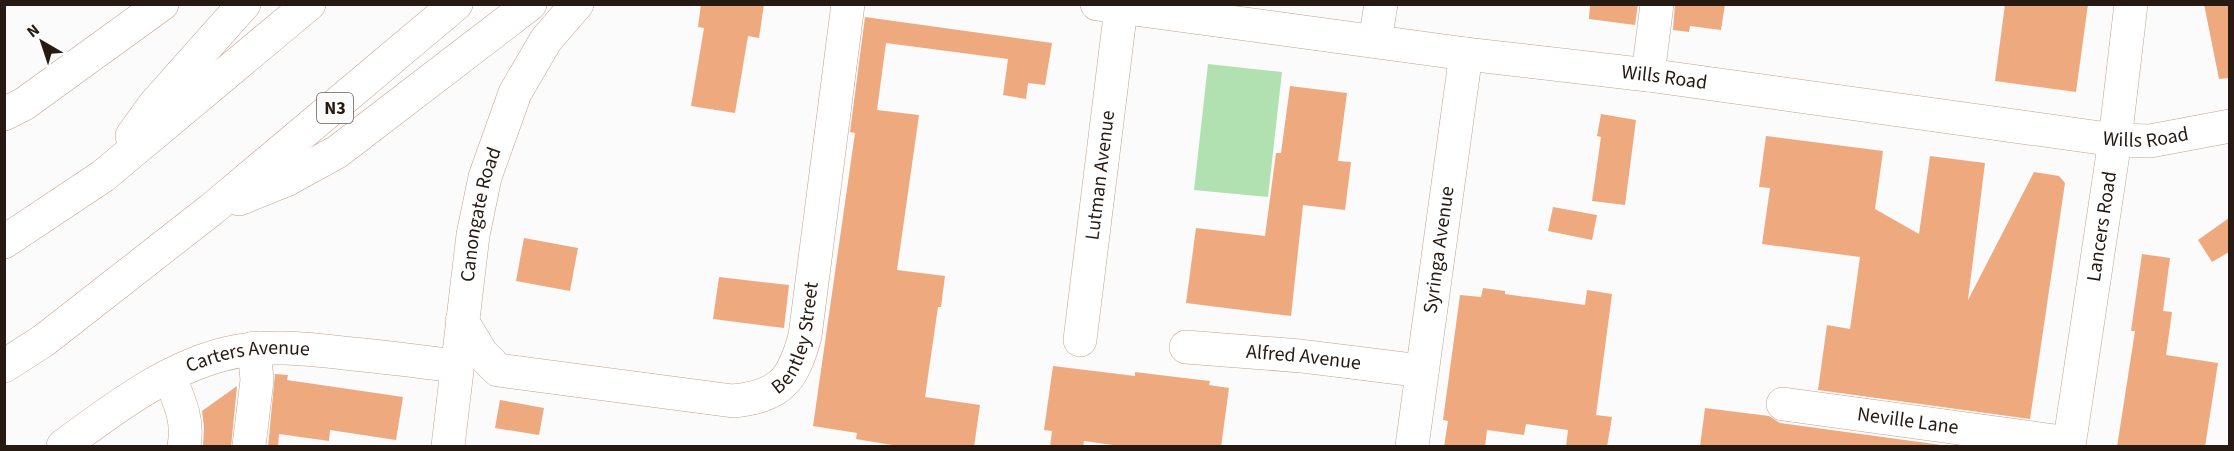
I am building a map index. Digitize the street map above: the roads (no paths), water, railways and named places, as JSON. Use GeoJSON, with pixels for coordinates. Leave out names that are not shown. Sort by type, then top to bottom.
{"type":"FeatureCollection","features":[{"type":"Feature","properties":{"kind":"main road"},"geometry":{"type":"LineString","coordinates":[[4,114],[24,104],[162,4]]}},
{"type":"Feature","properties":{"kind":"main road"},"geometry":{"type":"LineString","coordinates":[[103,176],[155,105],[244,4]]}},
{"type":"Feature","properties":{"kind":"main road"},"geometry":{"type":"LineString","coordinates":[[4,242],[103,176],[309,4]]}},
{"type":"Feature","properties":{"kind":"main road","name":"N3"},"geometry":{"type":"LineString","coordinates":[[4,366],[43,340],[212,209],[456,4]]}},
{"type":"Feature","properties":{"kind":"main road"},"geometry":{"type":"LineString","coordinates":[[212,209],[286,180],[337,152],[530,4]]}},
{"type":"Feature","properties":{"kind":"main road","name":"Canongate Road"},"geometry":{"type":"LineString","coordinates":[[449,434],[473,235],[485,177],[515,93],[546,40],[577,4]]}},
{"type":"Feature","properties":{"kind":"main road","name":"Bentley Street"},"geometry":{"type":"LineString","coordinates":[[498,370],[733,401],[753,399],[781,385],[792,373],[806,336],[848,4]]}},
{"type":"Feature","properties":{"kind":"main road"},"geometry":{"type":"LineString","coordinates":[[1375,41],[1381,4]]}},
{"type":"Feature","properties":{"kind":"main road"},"geometry":{"type":"LineString","coordinates":[[1648,75],[1657,4]]}},
{"type":"Feature","properties":{"kind":"main road","name":"Lancers Road"},"geometry":{"type":"LineString","coordinates":[[2069,445],[2115,140],[2132,4]]}},
{"type":"Feature","properties":{"kind":"main road","name":"Wills Road"},"geometry":{"type":"LineString","coordinates":[[1109,6],[1195,11],[1466,54],[1648,75],[2115,140],[2150,141],[2229,126]]}},
{"type":"Feature","properties":{"kind":"main road","name":"Lutman Avenue"},"geometry":{"type":"LineString","coordinates":[[1080,340],[1109,6]]}},
{"type":"Feature","properties":{"kind":"main road","name":"Syringa Avenue"},"geometry":{"type":"LineString","coordinates":[[1412,447],[1466,54]]}},
{"type":"Feature","properties":{"kind":"main road"},"geometry":{"type":"LineString","coordinates":[[449,434],[473,391],[498,370],[482,354],[462,321]]}},
{"type":"Feature","properties":{"kind":"main road","name":"Alfred Avenue"},"geometry":{"type":"LineString","coordinates":[[1186,347],[1301,356],[1422,371]]}},
{"type":"Feature","properties":{"kind":"main road"},"geometry":{"type":"LineString","coordinates":[[249,447],[257,380],[254,348]]}},
{"type":"Feature","properties":{"kind":"main road","name":"Carters Avenue"},"geometry":{"type":"LineString","coordinates":[[63,447],[103,417],[169,376],[220,355],[254,348],[306,348],[457,366]]}},
{"type":"Feature","properties":{"kind":"main road"},"geometry":{"type":"LineString","coordinates":[[169,376],[186,420],[187,431],[184,447]]}},
{"type":"Feature","properties":{"kind":"main road","name":"Neville Lane"},"geometry":{"type":"LineString","coordinates":[[1783,404],[2069,445]]}}]}
